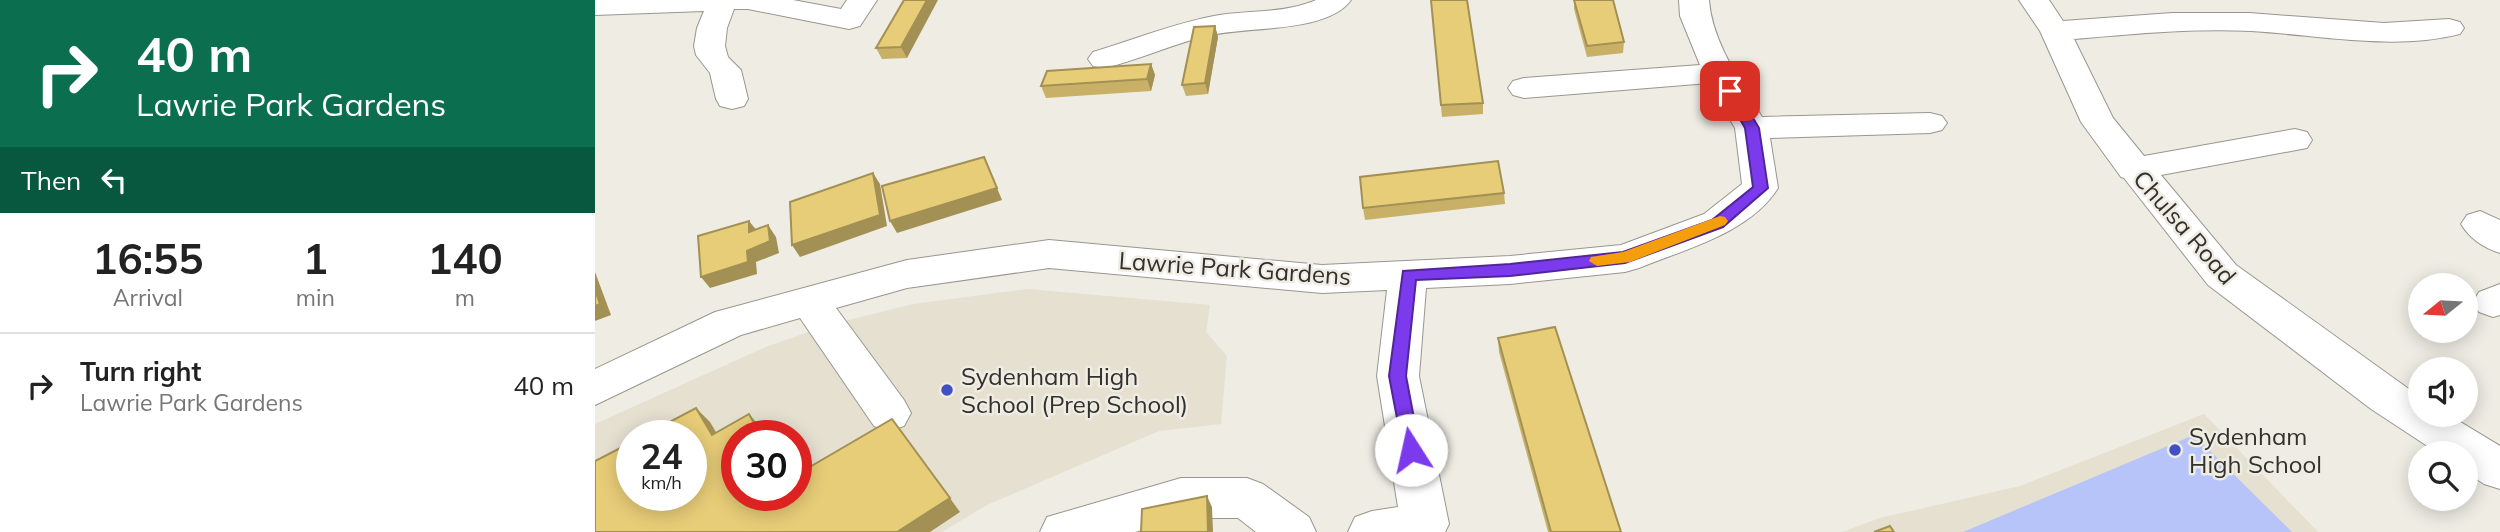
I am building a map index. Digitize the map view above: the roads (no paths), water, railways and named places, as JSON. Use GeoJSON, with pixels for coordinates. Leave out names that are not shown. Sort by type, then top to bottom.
{"type":"FeatureCollection","features":[{"type":"Feature","properties":{"kind":"street"},"geometry":{"type":"LineString","coordinates":[[724,0],[713,22],[707,43],[714,63],[725,70],[732,99]]}},
{"type":"Feature","properties":{"kind":"street"},"geometry":{"type":"LineString","coordinates":[[595,6],[748,0],[849,20],[862,0]]}},
{"type":"Feature","properties":{"kind":"street"},"geometry":{"type":"LineString","coordinates":[[1104,59],[1209,26],[1295,15],[1330,5],[1336,0]]}},
{"type":"Feature","properties":{"kind":"street","name":"Lawrie Park Gardens"},"geometry":{"type":"LineString","coordinates":[[595,388],[729,323],[907,274],[1049,254],[1322,278],[1510,270],[1625,258],[1717,223],[1760,188],[1752,128],[1719,73],[1695,16],[1694,0]]}},
{"type":"Feature","properties":{"kind":"street","name":"Chulsa Road"},"geometry":{"type":"LineString","coordinates":[[2034,0],[2055,31],[2098,122],[2133,169],[2222,275],[2386,397],[2500,470]]}},
{"type":"Feature","properties":{"kind":"street"},"geometry":{"type":"LineString","coordinates":[[2055,31],[2172,22],[2249,22],[2384,32],[2449,28]]}},
{"type":"Feature","properties":{"kind":"street"},"geometry":{"type":"LineString","coordinates":[[1524,88],[1719,73]]}},
{"type":"Feature","properties":{"kind":"street"},"geometry":{"type":"LineString","coordinates":[[1752,128],[1930,122]]}},
{"type":"Feature","properties":{"kind":"street"},"geometry":{"type":"LineString","coordinates":[[2133,169],[2295,140]]}},
{"type":"Feature","properties":{"kind":"street"},"geometry":{"type":"LineString","coordinates":[[1372,532],[1425,524],[1398,376],[1408,275]]}},
{"type":"Feature","properties":{"kind":"street"},"geometry":{"type":"LineString","coordinates":[[809,301],[888,414]]}},
{"type":"Feature","properties":{"kind":"street"},"geometry":{"type":"LineString","coordinates":[[1065,532],[1181,498],[1247,498],[1292,532]]}},
{"type":"Feature","properties":{"kind":"place","name":"Sydenham High School (Prep School)"},"geometry":{"type":"Point","coordinates":[947,390]}},
{"type":"Feature","properties":{"kind":"place","name":"Sydenham High School"},"geometry":{"type":"Point","coordinates":[2175,450]}}]}
